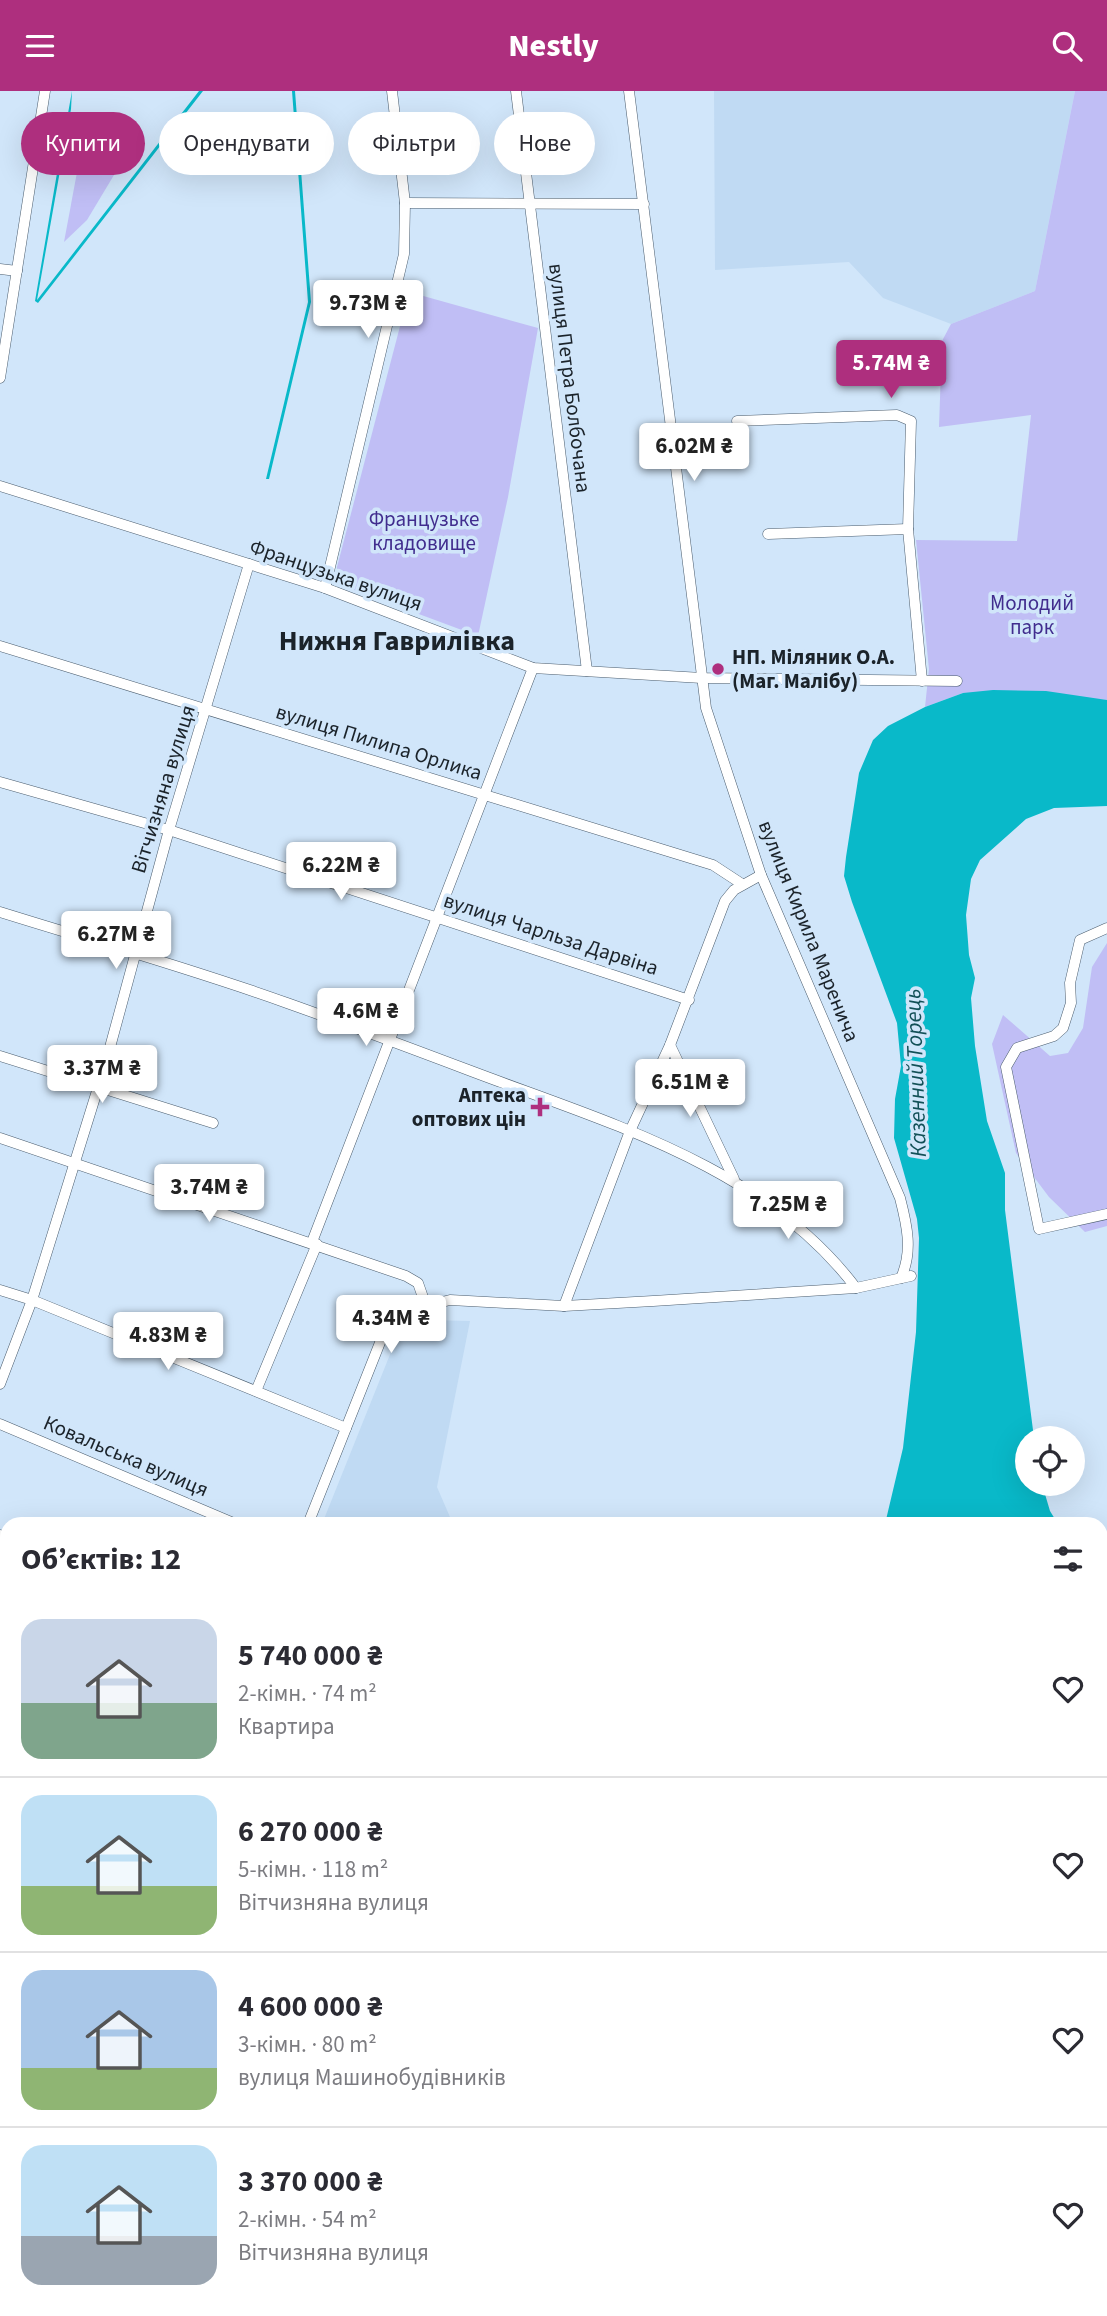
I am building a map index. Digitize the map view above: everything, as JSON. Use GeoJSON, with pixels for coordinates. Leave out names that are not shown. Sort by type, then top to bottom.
{"type":"FeatureCollection","features":[{"type":"Feature","properties":{"kind":"street"},"geometry":{"type":"LineString","coordinates":[[0,377],[45,91]]}},
{"type":"Feature","properties":{"kind":"street"},"geometry":{"type":"LineString","coordinates":[[325,588],[404,254],[405,203],[392,91]]}},
{"type":"Feature","properties":{"kind":"street","name":"вулиця Петра Болбочана"},"geometry":{"type":"LineString","coordinates":[[516,91],[587,671]]}},
{"type":"Feature","properties":{"kind":"street","name":"вулиця Кирила Маренича"},"geometry":{"type":"LineString","coordinates":[[629,91],[706,708],[761,875],[900,1198],[908,1227],[906,1277],[856,1288]]}},
{"type":"Feature","properties":{"kind":"street"},"geometry":{"type":"LineString","coordinates":[[405,203],[529,206],[644,204]]}},
{"type":"Feature","properties":{"kind":"street"},"geometry":{"type":"LineString","coordinates":[[0,269],[17,271]]}},
{"type":"Feature","properties":{"kind":"street"},"geometry":{"type":"LineString","coordinates":[[737,421],[897,415],[911,421],[908,529],[922,681]]}},
{"type":"Feature","properties":{"kind":"street","name":"Французька вулиця"},"geometry":{"type":"LineString","coordinates":[[0,486],[325,588],[533,669],[702,678],[957,681]]}},
{"type":"Feature","properties":{"kind":"street"},"geometry":{"type":"LineString","coordinates":[[768,534],[908,529]]}},
{"type":"Feature","properties":{"kind":"street","name":"Вітчизняна вулиця"},"geometry":{"type":"LineString","coordinates":[[0,1384],[32,1300],[98,1088],[137,955],[169,830],[249,564]]}},
{"type":"Feature","properties":{"kind":"street","name":"вулиця Пилипа Орлика"},"geometry":{"type":"LineString","coordinates":[[0,646],[713,865],[742,884]]}},
{"type":"Feature","properties":{"kind":"street"},"geometry":{"type":"LineString","coordinates":[[256,1391],[533,669]]}},
{"type":"Feature","properties":{"kind":"street","name":"вулиця Чарльза Дарвіна"},"geometry":{"type":"LineString","coordinates":[[0,782],[169,830],[689,1000]]}},
{"type":"Feature","properties":{"kind":"street"},"geometry":{"type":"LineString","coordinates":[[564,1306],[630,1131],[689,1000],[725,901],[742,884],[761,875]]}},
{"type":"Feature","properties":{"kind":"street"},"geometry":{"type":"LineString","coordinates":[[0,912],[285,1002],[630,1131],[734,1180],[832,1256],[856,1288]]}},
{"type":"Feature","properties":{"kind":"street"},"geometry":{"type":"LineString","coordinates":[[1107,928],[1080,940],[1070,983],[1071,1003],[1063,1028],[1054,1036],[1017,1048],[1006,1067],[1039,1229],[1107,1214]]}},
{"type":"Feature","properties":{"kind":"street"},"geometry":{"type":"LineString","coordinates":[[670,1045],[734,1180]]}},
{"type":"Feature","properties":{"kind":"street"},"geometry":{"type":"LineString","coordinates":[[0,1056],[214,1123]]}},
{"type":"Feature","properties":{"kind":"street"},"geometry":{"type":"LineString","coordinates":[[0,1138],[406,1276],[418,1283],[426,1306]]}},
{"type":"Feature","properties":{"kind":"street"},"geometry":{"type":"LineString","coordinates":[[311,1517],[383,1335],[426,1306],[450,1300],[564,1306],[856,1288]]}},
{"type":"Feature","properties":{"kind":"street"},"geometry":{"type":"LineString","coordinates":[[0,1290],[32,1300],[346,1428]]}},
{"type":"Feature","properties":{"kind":"street","name":"Ковальська вулиця"},"geometry":{"type":"LineString","coordinates":[[0,1424],[219,1517]]}},
{"type":"Feature","properties":{"kind":"shaded area"},"geometry":{"type":"Polygon","coordinates":[[[714,91],[1075,91],[1035,291],[951,324],[883,298],[849,262],[715,270],[714,91]]]}},
{"type":"Feature","properties":{"kind":"shaded area"},"geometry":{"type":"Polygon","coordinates":[[[427,1320],[470,1321],[437,1487],[450,1517],[325,1517],[397,1337],[427,1320]]]}},
{"type":"Feature","properties":{"kind":"green space","name":"Молодий парк"},"geometry":{"type":"Polygon","coordinates":[[[1075,91],[1107,91],[1107,700],[963,693],[925,707],[929,669],[916,540],[1017,541],[1031,415],[939,427],[942,341],[951,324],[1035,291],[1075,91]]]}},
{"type":"Feature","properties":{"kind":"green space"},"geometry":{"type":"Polygon","coordinates":[[[77,175],[114,175],[87,220],[64,242],[77,175]]]}},
{"type":"Feature","properties":{"kind":"green space","name":"Французьке кладовище"},"geometry":{"type":"Polygon","coordinates":[[[409,292],[538,328],[508,497],[478,636],[338,584],[337,567],[409,292]]]}},
{"type":"Feature","properties":{"kind":"green space"},"geometry":{"type":"Polygon","coordinates":[[[1107,943],[1107,1226],[1085,1232],[1049,1197],[1016,1153],[992,1044],[1003,1015],[1050,1056],[1068,1053],[1083,1028],[1092,967],[1107,943]]]}},
{"type":"Feature","properties":{"kind":"water"},"geometry":{"type":"Polygon","coordinates":[[[199,91],[203,91],[187,112],[183,112],[199,91]]]}},
{"type":"Feature","properties":{"kind":"water"},"geometry":{"type":"Polygon","coordinates":[[[292,91],[295,91],[297,112],[294,112],[292,91]]]}},
{"type":"Feature","properties":{"kind":"water"},"geometry":{"type":"Polygon","coordinates":[[[159,143],[159,148],[145,166],[145,161],[159,143]]]}},
{"type":"Feature","properties":{"kind":"water"},"geometry":{"type":"Polygon","coordinates":[[[57,175],[59,175],[37,300],[134,175],[138,175],[38,303],[35,301],[57,175]]]}},
{"type":"Feature","properties":{"kind":"water"},"geometry":{"type":"Polygon","coordinates":[[[298,175],[301,175],[311,302],[269,479],[266,479],[308,302],[298,175]]]}},
{"type":"Feature","properties":{"kind":"water","name":"Казенний Торець"},"geometry":{"type":"Polygon","coordinates":[[[993,690],[1046,691],[1107,700],[1107,806],[1054,808],[1026,819],[980,860],[971,879],[966,915],[969,955],[975,978],[971,998],[975,1046],[987,1121],[1005,1173],[1005,1210],[1032,1426],[1015,1426],[1015,1496],[1046,1496],[1054,1517],[887,1517],[903,1448],[916,1332],[919,1238],[917,1219],[894,1138],[895,1099],[901,1066],[897,1023],[844,876],[859,773],[873,740],[888,726],[925,707],[963,693],[993,690]]]}},
{"type":"Feature","properties":{"kind":"place","name":"НП. Міляник О.А. (Маг. Малібу)"},"geometry":{"type":"Point","coordinates":[718,669]}},
{"type":"Feature","properties":{"kind":"place","name":"Аптека оптових цін"},"geometry":{"type":"Point","coordinates":[540,1107]}},
{"type":"Feature","properties":{"kind":"district","name":"Нижня Гаврилівка"},"geometry":{"type":"Point","coordinates":[397,640]}}]}
